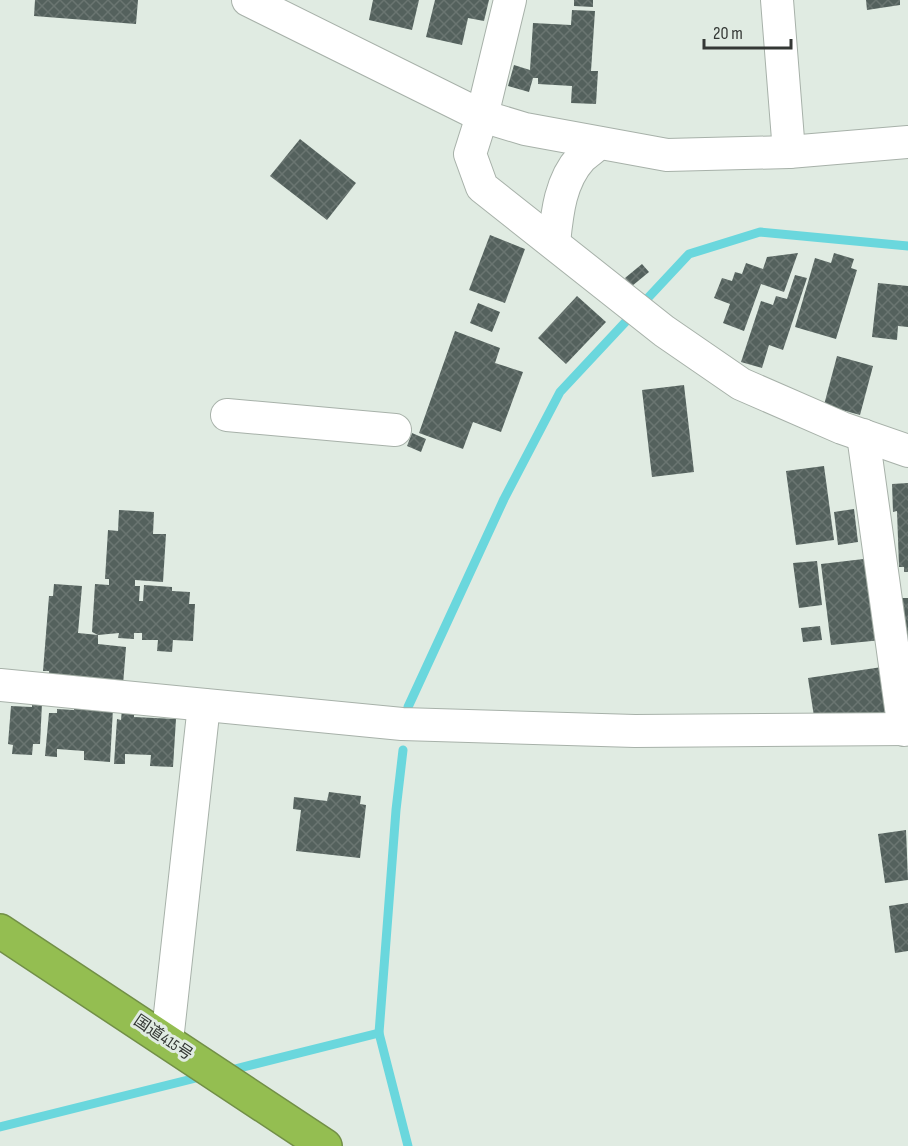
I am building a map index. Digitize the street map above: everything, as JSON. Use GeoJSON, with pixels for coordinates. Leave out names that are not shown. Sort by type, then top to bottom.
{"type":"FeatureCollection","features":[{"type":"Feature","properties":{"kind":"highway","name":"国道415号"},"geometry":{"type":"LineString","coordinates":[[0,931],[325,1146]]}},
{"type":"Feature","properties":{"kind":"street"},"geometry":{"type":"LineString","coordinates":[[248,0],[482,117],[525,129],[667,155],[789,152],[908,142]]}},
{"type":"Feature","properties":{"kind":"street"},"geometry":{"type":"LineString","coordinates":[[510,0],[482,117],[470,154],[482,187],[664,331],[741,384],[842,429],[908,451]]}},
{"type":"Feature","properties":{"kind":"street"},"geometry":{"type":"LineString","coordinates":[[777,0],[789,152]]}},
{"type":"Feature","properties":{"kind":"street"},"geometry":{"type":"LineString","coordinates":[[554,243],[558,207],[562,194],[580,159],[599,143]]}},
{"type":"Feature","properties":{"kind":"street"},"geometry":{"type":"LineString","coordinates":[[227,415],[395,430]]}},
{"type":"Feature","properties":{"kind":"street"},"geometry":{"type":"LineString","coordinates":[[0,685],[402,724],[635,731],[906,730],[862,435]]}},
{"type":"Feature","properties":{"kind":"street"},"geometry":{"type":"LineString","coordinates":[[167,1041],[204,705]]}},
{"type":"Feature","properties":{"kind":"building"},"geometry":{"type":"Polygon","coordinates":[[[35,0],[138,0],[136,24],[34,16],[35,0]]]}},
{"type":"Feature","properties":{"kind":"building"},"geometry":{"type":"Polygon","coordinates":[[[373,0],[419,0],[412,30],[369,20],[373,0]]]}},
{"type":"Feature","properties":{"kind":"building"},"geometry":{"type":"Polygon","coordinates":[[[435,0],[489,0],[484,21],[468,18],[462,45],[426,37],[435,0]]]}},
{"type":"Feature","properties":{"kind":"building"},"geometry":{"type":"Polygon","coordinates":[[[574,0],[593,0],[593,7],[574,6],[574,0]]]}},
{"type":"Feature","properties":{"kind":"building"},"geometry":{"type":"Polygon","coordinates":[[[866,0],[900,0],[900,5],[867,10],[866,0]]]}},
{"type":"Feature","properties":{"kind":"building"},"geometry":{"type":"Polygon","coordinates":[[[572,10],[595,11],[591,71],[598,71],[596,104],[571,103],[572,86],[538,84],[538,78],[533,78],[529,92],[508,86],[514,65],[530,70],[533,23],[571,25],[572,10]]]}},
{"type":"Feature","properties":{"kind":"building"},"geometry":{"type":"Polygon","coordinates":[[[300,139],[356,183],[327,220],[270,176],[300,139]]]}},
{"type":"Feature","properties":{"kind":"building"},"geometry":{"type":"Polygon","coordinates":[[[490,235],[525,249],[505,303],[469,290],[490,235]]]}},
{"type":"Feature","properties":{"kind":"building"},"geometry":{"type":"Polygon","coordinates":[[[798,253],[784,292],[761,284],[744,331],[723,323],[730,304],[714,298],[722,278],[732,281],[735,272],[742,274],[746,263],[763,269],[767,257],[798,253]]]}},
{"type":"Feature","properties":{"kind":"building"},"geometry":{"type":"Polygon","coordinates":[[[834,253],[854,259],[851,268],[857,270],[836,339],[795,327],[815,258],[831,263],[834,253]]]}},
{"type":"Feature","properties":{"kind":"building"},"geometry":{"type":"Polygon","coordinates":[[[642,264],[649,272],[632,286],[625,278],[642,264]]]}},
{"type":"Feature","properties":{"kind":"building"},"geometry":{"type":"Polygon","coordinates":[[[795,275],[807,278],[783,350],[769,345],[762,368],[741,362],[761,301],[773,305],[776,296],[787,299],[795,275]]]}},
{"type":"Feature","properties":{"kind":"building"},"geometry":{"type":"Polygon","coordinates":[[[878,283],[908,286],[908,327],[898,326],[897,340],[872,337],[878,283]]]}},
{"type":"Feature","properties":{"kind":"building"},"geometry":{"type":"Polygon","coordinates":[[[577,296],[606,322],[566,364],[538,338],[577,296]]]}},
{"type":"Feature","properties":{"kind":"building"},"geometry":{"type":"Polygon","coordinates":[[[478,303],[500,312],[492,332],[470,323],[478,303]]]}},
{"type":"Feature","properties":{"kind":"building"},"geometry":{"type":"Polygon","coordinates":[[[455,331],[500,348],[495,363],[523,372],[501,432],[473,422],[463,449],[419,433],[455,331]]]}},
{"type":"Feature","properties":{"kind":"building"},"geometry":{"type":"Polygon","coordinates":[[[837,356],[873,366],[860,415],[824,405],[837,356]]]}},
{"type":"Feature","properties":{"kind":"building"},"geometry":{"type":"Polygon","coordinates":[[[684,385],[694,472],[652,477],[642,390],[684,385]]]}},
{"type":"Feature","properties":{"kind":"building"},"geometry":{"type":"Polygon","coordinates":[[[412,433],[426,439],[421,452],[407,446],[412,433]]]}},
{"type":"Feature","properties":{"kind":"building"},"geometry":{"type":"Polygon","coordinates":[[[824,466],[834,540],[796,545],[786,471],[824,466]]]}},
{"type":"Feature","properties":{"kind":"building"},"geometry":{"type":"Polygon","coordinates":[[[908,483],[908,572],[904,572],[904,567],[899,567],[897,511],[893,512],[892,484],[908,483]]]}},
{"type":"Feature","properties":{"kind":"building"},"geometry":{"type":"Polygon","coordinates":[[[854,509],[858,542],[838,545],[834,512],[854,509]]]}},
{"type":"Feature","properties":{"kind":"building"},"geometry":{"type":"Polygon","coordinates":[[[119,510],[154,512],[153,534],[166,534],[163,582],[135,580],[135,586],[140,586],[139,601],[143,601],[144,585],[172,587],[172,591],[190,592],[189,604],[195,604],[193,641],[173,640],[172,652],[157,651],[158,640],[142,640],[142,633],[134,633],[134,639],[118,638],[119,633],[98,635],[92,632],[95,584],[109,585],[109,579],[105,579],[108,530],[118,531],[119,510]]]}},
{"type":"Feature","properties":{"kind":"building"},"geometry":{"type":"Polygon","coordinates":[[[872,558],[882,640],[831,645],[821,564],[872,558]]]}},
{"type":"Feature","properties":{"kind":"building"},"geometry":{"type":"Polygon","coordinates":[[[817,561],[822,605],[799,608],[793,563],[817,561]]]}},
{"type":"Feature","properties":{"kind":"building"},"geometry":{"type":"Polygon","coordinates":[[[54,584],[82,586],[78,633],[98,635],[98,644],[126,647],[123,685],[49,684],[49,671],[43,671],[49,596],[53,596],[54,584]]]}},
{"type":"Feature","properties":{"kind":"building"},"geometry":{"type":"Polygon","coordinates":[[[898,598],[908,598],[908,653],[898,598]]]}},
{"type":"Feature","properties":{"kind":"building"},"geometry":{"type":"Polygon","coordinates":[[[820,626],[822,640],[803,642],[801,628],[820,626]]]}},
{"type":"Feature","properties":{"kind":"building"},"geometry":{"type":"Polygon","coordinates":[[[882,667],[889,713],[815,723],[808,678],[882,667]]]}},
{"type":"Feature","properties":{"kind":"building"},"geometry":{"type":"Polygon","coordinates":[[[32,702],[42,703],[40,744],[33,744],[32,755],[12,754],[13,745],[8,744],[11,706],[32,707],[32,702]]]}},
{"type":"Feature","properties":{"kind":"building"},"geometry":{"type":"Polygon","coordinates":[[[74,706],[113,709],[110,762],[84,760],[84,751],[57,749],[57,757],[45,756],[49,713],[57,713],[57,709],[74,710],[74,706]]]}},
{"type":"Feature","properties":{"kind":"building"},"geometry":{"type":"Polygon","coordinates":[[[122,709],[134,710],[134,717],[176,719],[173,767],[150,766],[151,755],[125,754],[125,764],[114,764],[117,719],[121,720],[122,709]]]}},
{"type":"Feature","properties":{"kind":"building"},"geometry":{"type":"Polygon","coordinates":[[[329,792],[361,796],[360,804],[366,805],[360,858],[296,851],[301,810],[293,809],[294,797],[327,801],[329,792]]]}},
{"type":"Feature","properties":{"kind":"building"},"geometry":{"type":"Polygon","coordinates":[[[906,830],[908,880],[885,883],[878,834],[906,830]]]}},
{"type":"Feature","properties":{"kind":"building"},"geometry":{"type":"Polygon","coordinates":[[[908,903],[908,951],[895,953],[889,906],[908,903]]]}},
{"type":"Feature","properties":{"kind":"waterway"},"geometry":{"type":"LineString","coordinates":[[408,707],[504,499],[560,392],[689,254],[760,232],[908,246]]}},
{"type":"Feature","properties":{"kind":"waterway"},"geometry":{"type":"LineString","coordinates":[[403,750],[396,810],[379,1033],[408,1146]]}},
{"type":"Feature","properties":{"kind":"waterway"},"geometry":{"type":"LineString","coordinates":[[227,1071],[379,1033]]}},
{"type":"Feature","properties":{"kind":"waterway"},"geometry":{"type":"LineString","coordinates":[[0,1127],[204,1076]]}}]}
